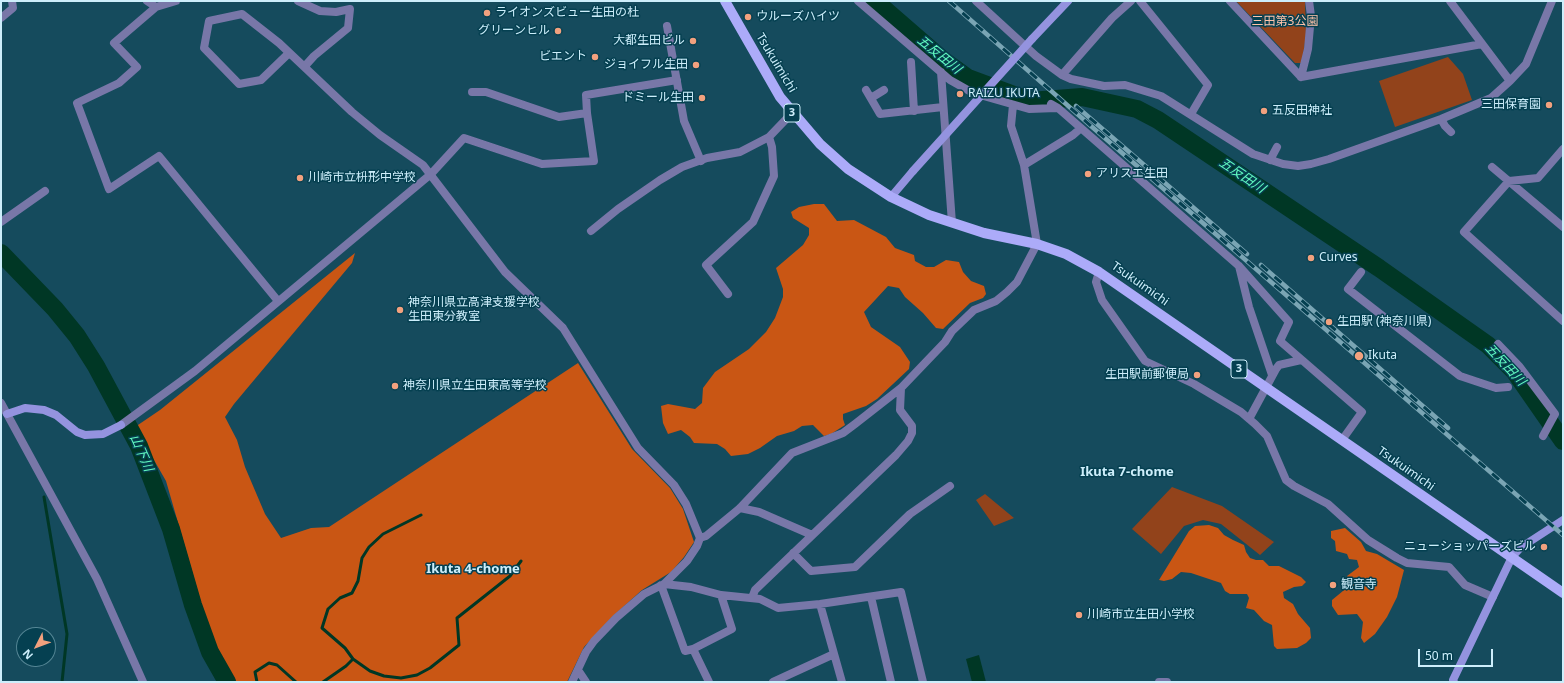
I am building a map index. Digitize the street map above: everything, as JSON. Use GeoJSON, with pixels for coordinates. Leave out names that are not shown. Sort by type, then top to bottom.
{"type":"FeatureCollection","features":[{"type":"Feature","properties":{"kind":"main road","name":"Tsukuimichi"},"geometry":{"type":"LineString","coordinates":[[725,1],[760,63],[792,113],[820,144],[848,169],[890,197],[929,215],[984,233],[1037,244],[1066,254],[1099,272],[1563,593]]}},
{"type":"Feature","properties":{"kind":"street"},"geometry":{"type":"LineString","coordinates":[[1,18],[13,8],[12,1]]}},
{"type":"Feature","properties":{"kind":"street"},"geometry":{"type":"LineString","coordinates":[[147,1],[156,7]]}},
{"type":"Feature","properties":{"kind":"street"},"geometry":{"type":"LineString","coordinates":[[176,1],[156,7],[114,43],[137,67],[119,83],[77,103],[109,189],[159,156],[278,301]]}},
{"type":"Feature","properties":{"kind":"street"},"geometry":{"type":"LineString","coordinates":[[298,1],[320,11],[336,12],[350,9],[348,28],[314,56],[305,66]]}},
{"type":"Feature","properties":{"kind":"street"},"geometry":{"type":"LineString","coordinates":[[858,1],[950,80],[973,93],[1029,109],[1042,109],[1055,106],[1239,266],[1289,322],[1280,341],[1301,360],[1306,361],[1362,412],[1342,440]]}},
{"type":"Feature","properties":{"kind":"street"},"geometry":{"type":"LineString","coordinates":[[976,1],[1036,56],[1062,75],[1071,79],[1104,86],[1125,85],[1143,89],[1161,96],[1253,154],[1270,160],[1298,166],[1311,164],[1441,119],[1491,98],[1526,64],[1552,1]]}},
{"type":"Feature","properties":{"kind":"street"},"geometry":{"type":"LineString","coordinates":[[890,197],[1068,1]]}},
{"type":"Feature","properties":{"kind":"street"},"geometry":{"type":"LineString","coordinates":[[1062,75],[1112,18],[1131,1]]}},
{"type":"Feature","properties":{"kind":"street"},"geometry":{"type":"LineString","coordinates":[[1140,1],[1208,85],[1191,114]]}},
{"type":"Feature","properties":{"kind":"street"},"geometry":{"type":"LineString","coordinates":[[1230,1],[1301,77]]}},
{"type":"Feature","properties":{"kind":"street"},"geometry":{"type":"LineString","coordinates":[[1301,77],[1308,49],[1311,16],[1309,1]]}},
{"type":"Feature","properties":{"kind":"street"},"geometry":{"type":"LineString","coordinates":[[1450,1],[1510,81]]}},
{"type":"Feature","properties":{"kind":"street"},"geometry":{"type":"LineString","coordinates":[[289,53],[261,80],[239,84],[204,48],[209,21],[242,14],[305,66],[352,112],[380,135],[423,165],[505,272],[563,328],[638,448],[674,485],[686,504],[700,538],[697,546],[687,561],[663,585],[644,594],[616,618],[594,641],[586,652],[572,682]]}},
{"type":"Feature","properties":{"kind":"street"},"geometry":{"type":"LineString","coordinates":[[667,26],[684,121],[701,161]]}},
{"type":"Feature","properties":{"kind":"street"},"geometry":{"type":"LineString","coordinates":[[1301,77],[1482,44]]}},
{"type":"Feature","properties":{"kind":"street"},"geometry":{"type":"LineString","coordinates":[[911,62],[914,110]]}},
{"type":"Feature","properties":{"kind":"street"},"geometry":{"type":"LineString","coordinates":[[941,72],[952,223]]}},
{"type":"Feature","properties":{"kind":"street"},"geometry":{"type":"LineString","coordinates":[[7,414],[25,408],[44,410],[56,415],[84,436],[103,434],[129,420],[195,371],[431,174],[464,138],[542,164],[594,161],[586,95],[677,80]]}},
{"type":"Feature","properties":{"kind":"street"},"geometry":{"type":"LineString","coordinates":[[866,90],[880,114],[943,107]]}},
{"type":"Feature","properties":{"kind":"street"},"geometry":{"type":"LineString","coordinates":[[871,98],[884,90]]}},
{"type":"Feature","properties":{"kind":"street"},"geometry":{"type":"LineString","coordinates":[[472,92],[486,92],[559,117],[587,113]]}},
{"type":"Feature","properties":{"kind":"street"},"geometry":{"type":"LineString","coordinates":[[700,538],[706,536],[740,508],[792,453],[843,433],[901,388],[968,315],[974,310],[996,301],[1017,282],[1037,244],[1024,165],[1011,126],[1013,105]]}},
{"type":"Feature","properties":{"kind":"street"},"geometry":{"type":"LineString","coordinates":[[591,231],[618,209],[660,180],[682,167],[740,152],[769,137],[792,113]]}},
{"type":"Feature","properties":{"kind":"street"},"geometry":{"type":"LineString","coordinates":[[1441,119],[1451,132]]}},
{"type":"Feature","properties":{"kind":"street"},"geometry":{"type":"LineString","coordinates":[[1024,165],[1073,135],[1081,128]]}},
{"type":"Feature","properties":{"kind":"street"},"geometry":{"type":"LineString","coordinates":[[728,294],[706,265],[753,222],[774,176],[772,147],[769,137]]}},
{"type":"Feature","properties":{"kind":"street"},"geometry":{"type":"LineString","coordinates":[[1270,160],[1277,147]]}},
{"type":"Feature","properties":{"kind":"street"},"geometry":{"type":"LineString","coordinates":[[1563,149],[1538,178],[1509,181],[1464,232],[1563,321]]}},
{"type":"Feature","properties":{"kind":"street"},"geometry":{"type":"LineString","coordinates":[[1492,167],[1563,226]]}},
{"type":"Feature","properties":{"kind":"street"},"geometry":{"type":"LineString","coordinates":[[1,222],[45,191]]}},
{"type":"Feature","properties":{"kind":"street"},"geometry":{"type":"LineString","coordinates":[[1239,266],[1249,307],[1272,375]]}},
{"type":"Feature","properties":{"kind":"street"},"geometry":{"type":"LineString","coordinates":[[1099,272],[1096,282],[1102,300],[1145,362],[1194,384],[1249,419],[1267,436],[1286,480],[1294,486],[1328,504],[1368,540],[1397,558],[1407,563],[1449,567],[1465,585],[1493,597]]}},
{"type":"Feature","properties":{"kind":"street"},"geometry":{"type":"LineString","coordinates":[[1361,272],[1348,289],[1460,376],[1496,388],[1508,387]]}},
{"type":"Feature","properties":{"kind":"street"},"geometry":{"type":"LineString","coordinates":[[1498,344],[1519,366],[1554,416],[1543,435]]}},
{"type":"Feature","properties":{"kind":"street"},"geometry":{"type":"LineString","coordinates":[[1249,419],[1272,375],[1279,365],[1301,360]]}},
{"type":"Feature","properties":{"kind":"street"},"geometry":{"type":"LineString","coordinates":[[752,598],[755,590],[908,441],[912,433],[912,426],[900,410],[901,388]]}},
{"type":"Feature","properties":{"kind":"street"},"geometry":{"type":"LineString","coordinates":[[1,403],[97,579],[143,682]]}},
{"type":"Feature","properties":{"kind":"street"},"geometry":{"type":"LineString","coordinates":[[793,553],[811,571],[855,568],[910,514],[950,486]]}},
{"type":"Feature","properties":{"kind":"street"},"geometry":{"type":"LineString","coordinates":[[740,508],[759,512],[812,535]]}},
{"type":"Feature","properties":{"kind":"street"},"geometry":{"type":"LineString","coordinates":[[1452,681],[1512,557],[1520,548],[1563,520]]}},
{"type":"Feature","properties":{"kind":"street"},"geometry":{"type":"LineString","coordinates":[[663,585],[691,587],[721,595],[760,599],[778,608],[820,604],[901,592],[923,682]]}},
{"type":"Feature","properties":{"kind":"street"},"geometry":{"type":"LineString","coordinates":[[663,585],[685,651],[693,649],[732,629],[721,595]]}},
{"type":"Feature","properties":{"kind":"street"},"geometry":{"type":"LineString","coordinates":[[871,597],[891,682]]}},
{"type":"Feature","properties":{"kind":"street"},"geometry":{"type":"LineString","coordinates":[[820,604],[842,682]]}},
{"type":"Feature","properties":{"kind":"street"},"geometry":{"type":"LineString","coordinates":[[693,649],[709,682]]}},
{"type":"Feature","properties":{"kind":"street"},"geometry":{"type":"LineString","coordinates":[[773,682],[834,654]]}},
{"type":"Feature","properties":{"kind":"street"},"geometry":{"type":"LineString","coordinates":[[578,670],[586,682]]}},
{"type":"Feature","properties":{"kind":"street"},"geometry":{"type":"LineString","coordinates":[[1159,682],[1167,682]]}},
{"type":"Feature","properties":{"kind":"green space","name":"三田第3公園"},"geometry":{"type":"Polygon","coordinates":[[[1236,1],[1305,1],[1306,35],[1302,63],[1295,63],[1236,1]]]}},
{"type":"Feature","properties":{"kind":"green space"},"geometry":{"type":"Polygon","coordinates":[[[1448,57],[1463,74],[1472,100],[1395,127],[1379,81],[1448,57]]]}},
{"type":"Feature","properties":{"kind":"green space"},"geometry":{"type":"Polygon","coordinates":[[[1172,487],[1222,506],[1274,542],[1260,555],[1221,524],[1203,520],[1184,526],[1161,554],[1132,529],[1172,487]]]}},
{"type":"Feature","properties":{"kind":"green space"},"geometry":{"type":"Polygon","coordinates":[[[985,494],[1014,518],[994,526],[976,500],[985,494]]]}},
{"type":"Feature","properties":{"kind":"shaded area"},"geometry":{"type":"Polygon","coordinates":[[[824,204],[837,221],[854,220],[886,237],[895,248],[914,255],[915,261],[926,267],[934,267],[946,260],[959,262],[963,272],[971,281],[984,286],[986,294],[983,298],[970,303],[943,329],[936,328],[923,313],[905,297],[899,288],[888,286],[864,312],[871,327],[900,347],[910,362],[909,369],[877,399],[866,406],[843,414],[845,425],[831,434],[824,436],[813,425],[802,426],[794,431],[777,436],[760,448],[748,454],[731,456],[725,449],[717,444],[694,443],[690,437],[681,430],[668,434],[663,423],[661,406],[668,404],[695,409],[702,403],[703,388],[715,372],[749,349],[766,332],[775,318],[783,297],[783,289],[776,268],[803,245],[809,235],[809,228],[793,218],[791,212],[799,207],[824,204]]]}},
{"type":"Feature","properties":{"kind":"shaded area"},"geometry":{"type":"Polygon","coordinates":[[[355,253],[352,263],[234,404],[225,417],[237,440],[245,467],[265,514],[281,538],[311,528],[329,527],[578,363],[632,449],[670,488],[683,509],[694,542],[671,572],[642,590],[613,616],[584,647],[567,682],[230,682],[215,651],[166,481],[135,427],[160,410],[355,253]]]}},
{"type":"Feature","properties":{"kind":"shaded area"},"geometry":{"type":"Polygon","coordinates":[[[1209,525],[1218,528],[1224,535],[1244,545],[1250,558],[1263,560],[1269,566],[1279,566],[1301,577],[1306,582],[1302,586],[1294,587],[1283,592],[1284,598],[1293,604],[1298,614],[1310,628],[1311,638],[1306,643],[1297,648],[1277,649],[1274,646],[1272,625],[1264,621],[1254,610],[1246,608],[1249,598],[1247,594],[1230,594],[1225,591],[1221,583],[1191,573],[1181,572],[1172,579],[1164,581],[1159,580],[1189,531],[1195,526],[1209,525]]]}},
{"type":"Feature","properties":{"kind":"shaded area"},"geometry":{"type":"Polygon","coordinates":[[[1345,528],[1361,542],[1366,551],[1377,554],[1404,570],[1397,597],[1387,617],[1375,634],[1364,643],[1361,638],[1363,622],[1357,614],[1338,615],[1332,606],[1332,600],[1349,586],[1347,576],[1359,567],[1357,560],[1349,559],[1347,554],[1336,551],[1335,541],[1331,538],[1331,531],[1345,528]]]}},
{"type":"Feature","properties":{"kind":"shaded area"},"geometry":{"type":"Polygon","coordinates":[[[979,655],[986,682],[972,682],[966,659],[979,655]]]}},
{"type":"Feature","properties":{"kind":"waterway","name":"五反田川"},"geometry":{"type":"LineString","coordinates":[[875,1],[943,60],[968,78],[1030,101],[1082,97],[1137,109],[1158,120],[1379,268],[1488,345],[1515,372],[1563,441]]}},
{"type":"Feature","properties":{"kind":"waterway","name":"山下川"},"geometry":{"type":"LineString","coordinates":[[1,253],[55,309],[77,336],[96,366],[139,446],[171,529],[193,605],[210,652],[227,682]]}},
{"type":"Feature","properties":{"kind":"waterway"},"geometry":{"type":"LineString","coordinates":[[44,497],[67,634],[62,682]]}},
{"type":"Feature","properties":{"kind":"waterway"},"geometry":{"type":"LineString","coordinates":[[323,682],[346,666],[353,659],[345,648],[322,628],[328,609],[340,598],[352,593],[358,581],[362,558],[369,547],[383,534],[421,515]]}},
{"type":"Feature","properties":{"kind":"waterway"},"geometry":{"type":"LineString","coordinates":[[353,659],[370,671],[384,676],[401,678],[417,675],[430,668],[459,645],[457,618],[510,576],[521,561]]}},
{"type":"Feature","properties":{"kind":"waterway"},"geometry":{"type":"LineString","coordinates":[[257,682],[255,672],[269,663],[277,665],[296,682]]}},
{"type":"Feature","properties":{"kind":"railway"},"geometry":{"type":"LineString","coordinates":[[949,1],[1563,535]]}},
{"type":"Feature","properties":{"kind":"railway"},"geometry":{"type":"LineString","coordinates":[[1076,106],[1247,254]]}},
{"type":"Feature","properties":{"kind":"railway"},"geometry":{"type":"LineString","coordinates":[[1261,265],[1448,428]]}},
{"type":"Feature","properties":{"kind":"place","name":"ライオンズビュー生田の杜"},"geometry":{"type":"Point","coordinates":[487,13]}},
{"type":"Feature","properties":{"kind":"place","name":"ウルーズハイツ"},"geometry":{"type":"Point","coordinates":[748,17]}},
{"type":"Feature","properties":{"kind":"place","name":"グリーンヒル"},"geometry":{"type":"Point","coordinates":[558,31]}},
{"type":"Feature","properties":{"kind":"place","name":"大都生田ビル"},"geometry":{"type":"Point","coordinates":[693,41]}},
{"type":"Feature","properties":{"kind":"place","name":"ビエント"},"geometry":{"type":"Point","coordinates":[595,57]}},
{"type":"Feature","properties":{"kind":"place","name":"ジョイフル生田"},"geometry":{"type":"Point","coordinates":[696,65]}},
{"type":"Feature","properties":{"kind":"place","name":"RAIZU IKUTA"},"geometry":{"type":"Point","coordinates":[960,94]}},
{"type":"Feature","properties":{"kind":"place","name":"ドミール生田"},"geometry":{"type":"Point","coordinates":[702,98]}},
{"type":"Feature","properties":{"kind":"place","name":"三田保育園"},"geometry":{"type":"Point","coordinates":[1549,105]}},
{"type":"Feature","properties":{"kind":"place","name":"五反田神社"},"geometry":{"type":"Point","coordinates":[1264,111]}},
{"type":"Feature","properties":{"kind":"place","name":"アリスエ生田"},"geometry":{"type":"Point","coordinates":[1088,174]}},
{"type":"Feature","properties":{"kind":"place","name":"川崎市立枡形中学校"},"geometry":{"type":"Point","coordinates":[300,178]}},
{"type":"Feature","properties":{"kind":"place","name":"Curves"},"geometry":{"type":"Point","coordinates":[1311,258]}},
{"type":"Feature","properties":{"kind":"place","name":"神奈川県立高津支援学校 生田東分教室"},"geometry":{"type":"Point","coordinates":[400,310]}},
{"type":"Feature","properties":{"kind":"place","name":"生田駅 (神奈川県)"},"geometry":{"type":"Point","coordinates":[1329,322]}},
{"type":"Feature","properties":{"kind":"place","name":"Ikuta"},"geometry":{"type":"Point","coordinates":[1359,356]}},
{"type":"Feature","properties":{"kind":"place","name":"生田駅前郵便局"},"geometry":{"type":"Point","coordinates":[1197,375]}},
{"type":"Feature","properties":{"kind":"place","name":"神奈川県立生田東高等学校"},"geometry":{"type":"Point","coordinates":[395,386]}},
{"type":"Feature","properties":{"kind":"place","name":"ニューショッパーズビル"},"geometry":{"type":"Point","coordinates":[1544,547]}},
{"type":"Feature","properties":{"kind":"place","name":"観音寺"},"geometry":{"type":"Point","coordinates":[1333,585]}},
{"type":"Feature","properties":{"kind":"place","name":"川崎市立生田小学校"},"geometry":{"type":"Point","coordinates":[1079,615]}},
{"type":"Feature","properties":{"kind":"district","name":"Ikuta 7-chome"},"geometry":{"type":"Point","coordinates":[1127,472]}},
{"type":"Feature","properties":{"kind":"district","name":"Ikuta 4-chome"},"geometry":{"type":"Point","coordinates":[473,569]}}]}
